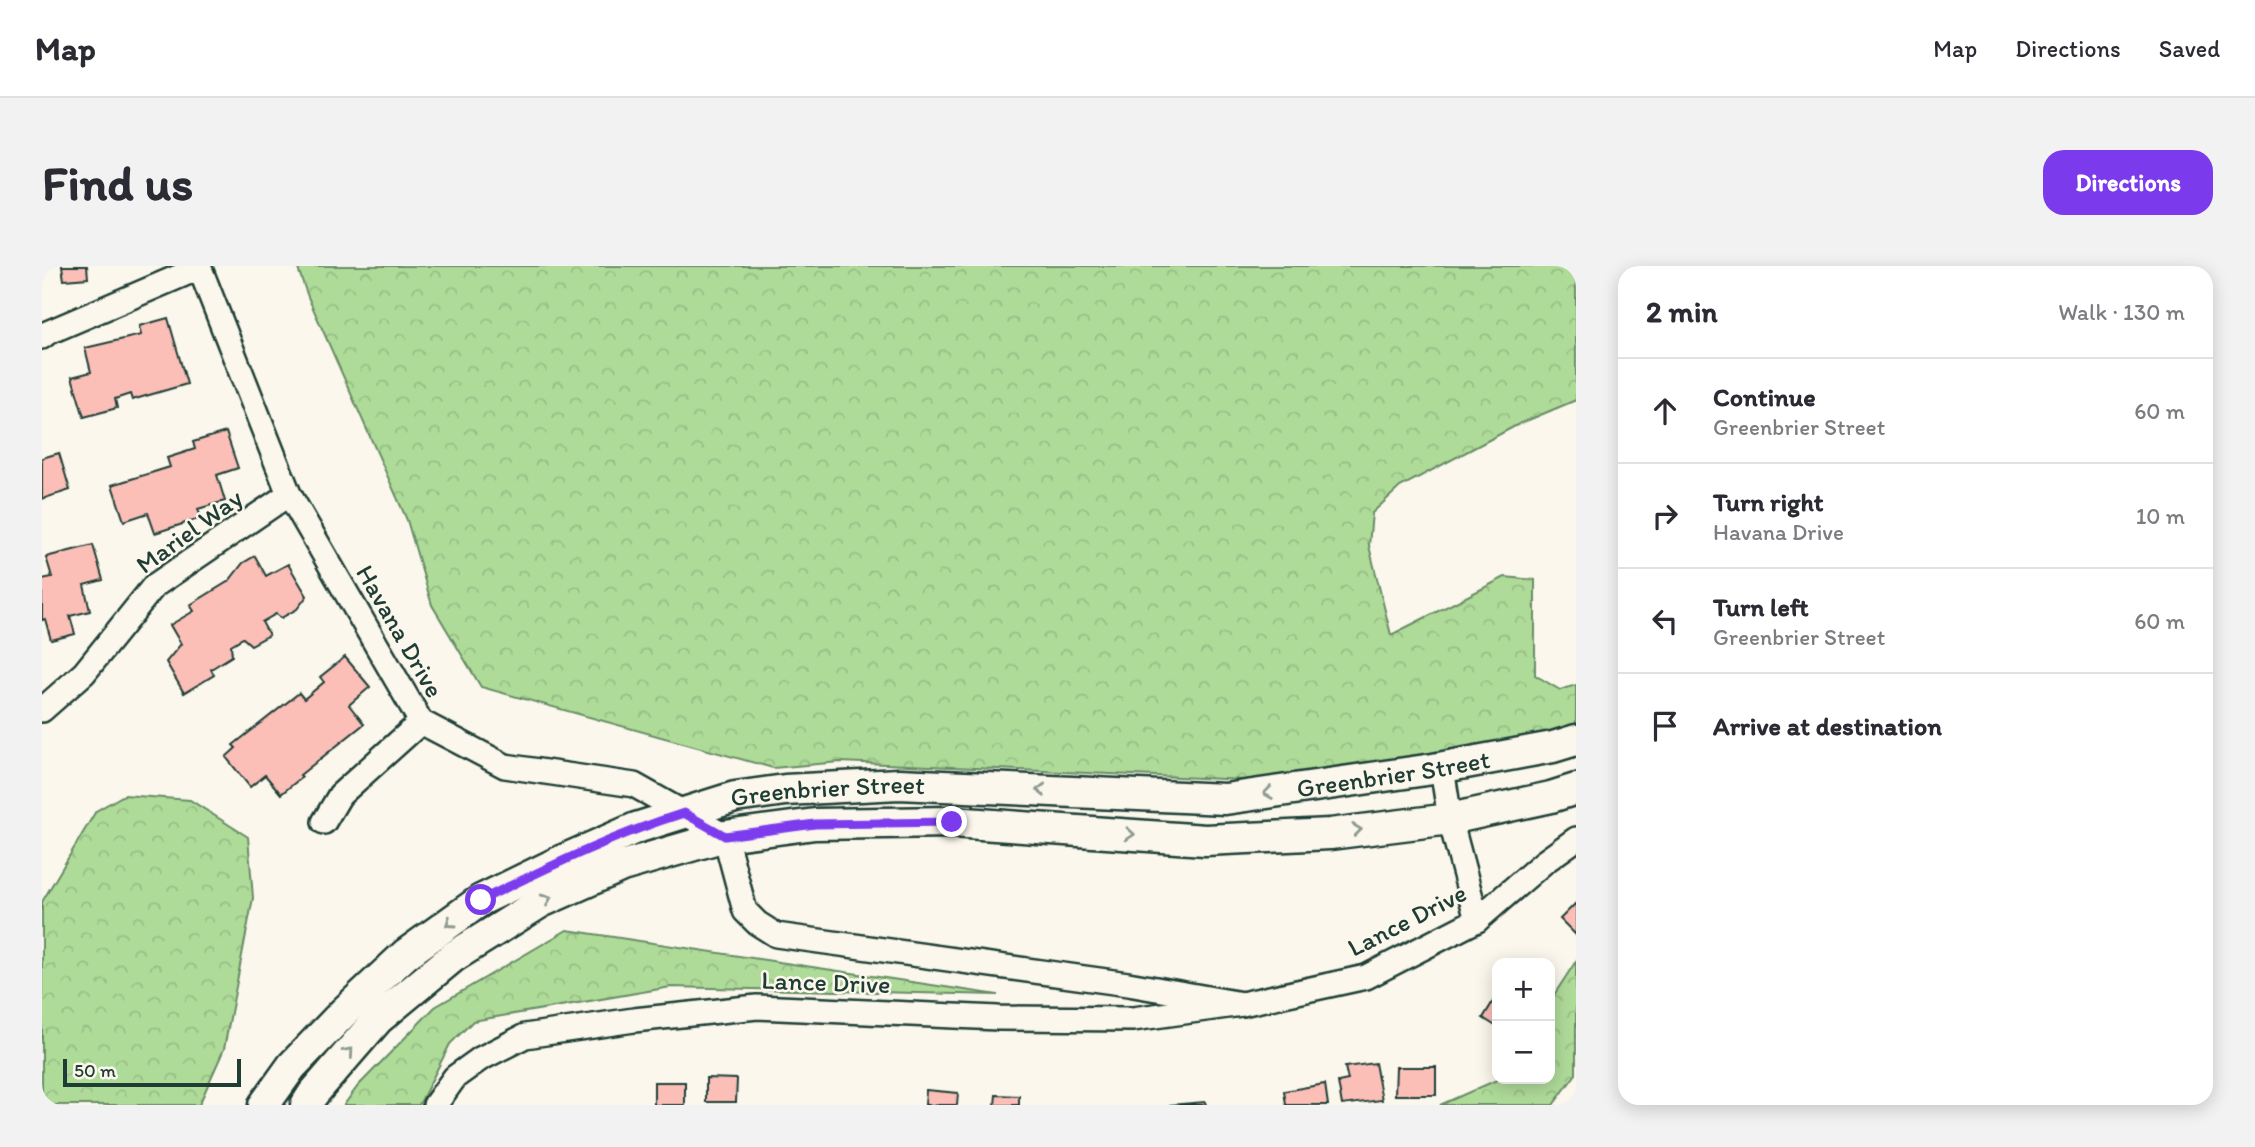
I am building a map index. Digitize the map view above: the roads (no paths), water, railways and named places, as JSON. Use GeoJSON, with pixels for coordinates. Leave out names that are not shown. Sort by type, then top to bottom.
{"type":"FeatureCollection","features":[{"type":"Feature","properties":{"kind":"main road","name":"Greenbrier Street"},"geometry":{"type":"LineString","coordinates":[[264,1105],[292,1066],[344,1012],[406,954],[481,900],[636,828],[735,797],[785,790],[899,784],[1225,799],[1442,768],[1553,747],[1576,740]]}},
{"type":"Feature","properties":{"kind":"main road","name":"Greenbrier Street"},"geometry":{"type":"LineString","coordinates":[[306,1105],[378,1019],[453,957],[541,902],[564,891],[622,866],[725,836],[815,824],[952,822],[1205,839],[1330,834],[1450,819],[1576,789]]}},
{"type":"Feature","properties":{"kind":"street"},"geometry":{"type":"LineString","coordinates":[[42,337],[199,267]]}},
{"type":"Feature","properties":{"kind":"street","name":"Havana Drive"},"geometry":{"type":"LineString","coordinates":[[199,267],[289,494],[421,722],[505,766],[634,785],[725,836]]}},
{"type":"Feature","properties":{"kind":"street","name":"Mariel Way"},"geometry":{"type":"LineString","coordinates":[[42,710],[83,673],[154,586],[289,494]]}},
{"type":"Feature","properties":{"kind":"street"},"geometry":{"type":"LineString","coordinates":[[324,822],[340,795],[421,722]]}},
{"type":"Feature","properties":{"kind":"street"},"geometry":{"type":"LineString","coordinates":[[1442,768],[1450,819],[1477,919]]}},
{"type":"Feature","properties":{"kind":"street","name":"Lance Drive"},"geometry":{"type":"LineString","coordinates":[[725,836],[745,911],[757,923],[776,935],[1066,975],[1242,1004]]}},
{"type":"Feature","properties":{"kind":"street","name":"Lance Drive"},"geometry":{"type":"LineString","coordinates":[[435,1105],[455,1076],[480,1059],[525,1036],[634,1020],[757,1007],[998,1018],[1133,1020],[1242,1004],[1366,977],[1477,919],[1544,862],[1576,839]]}}]}
